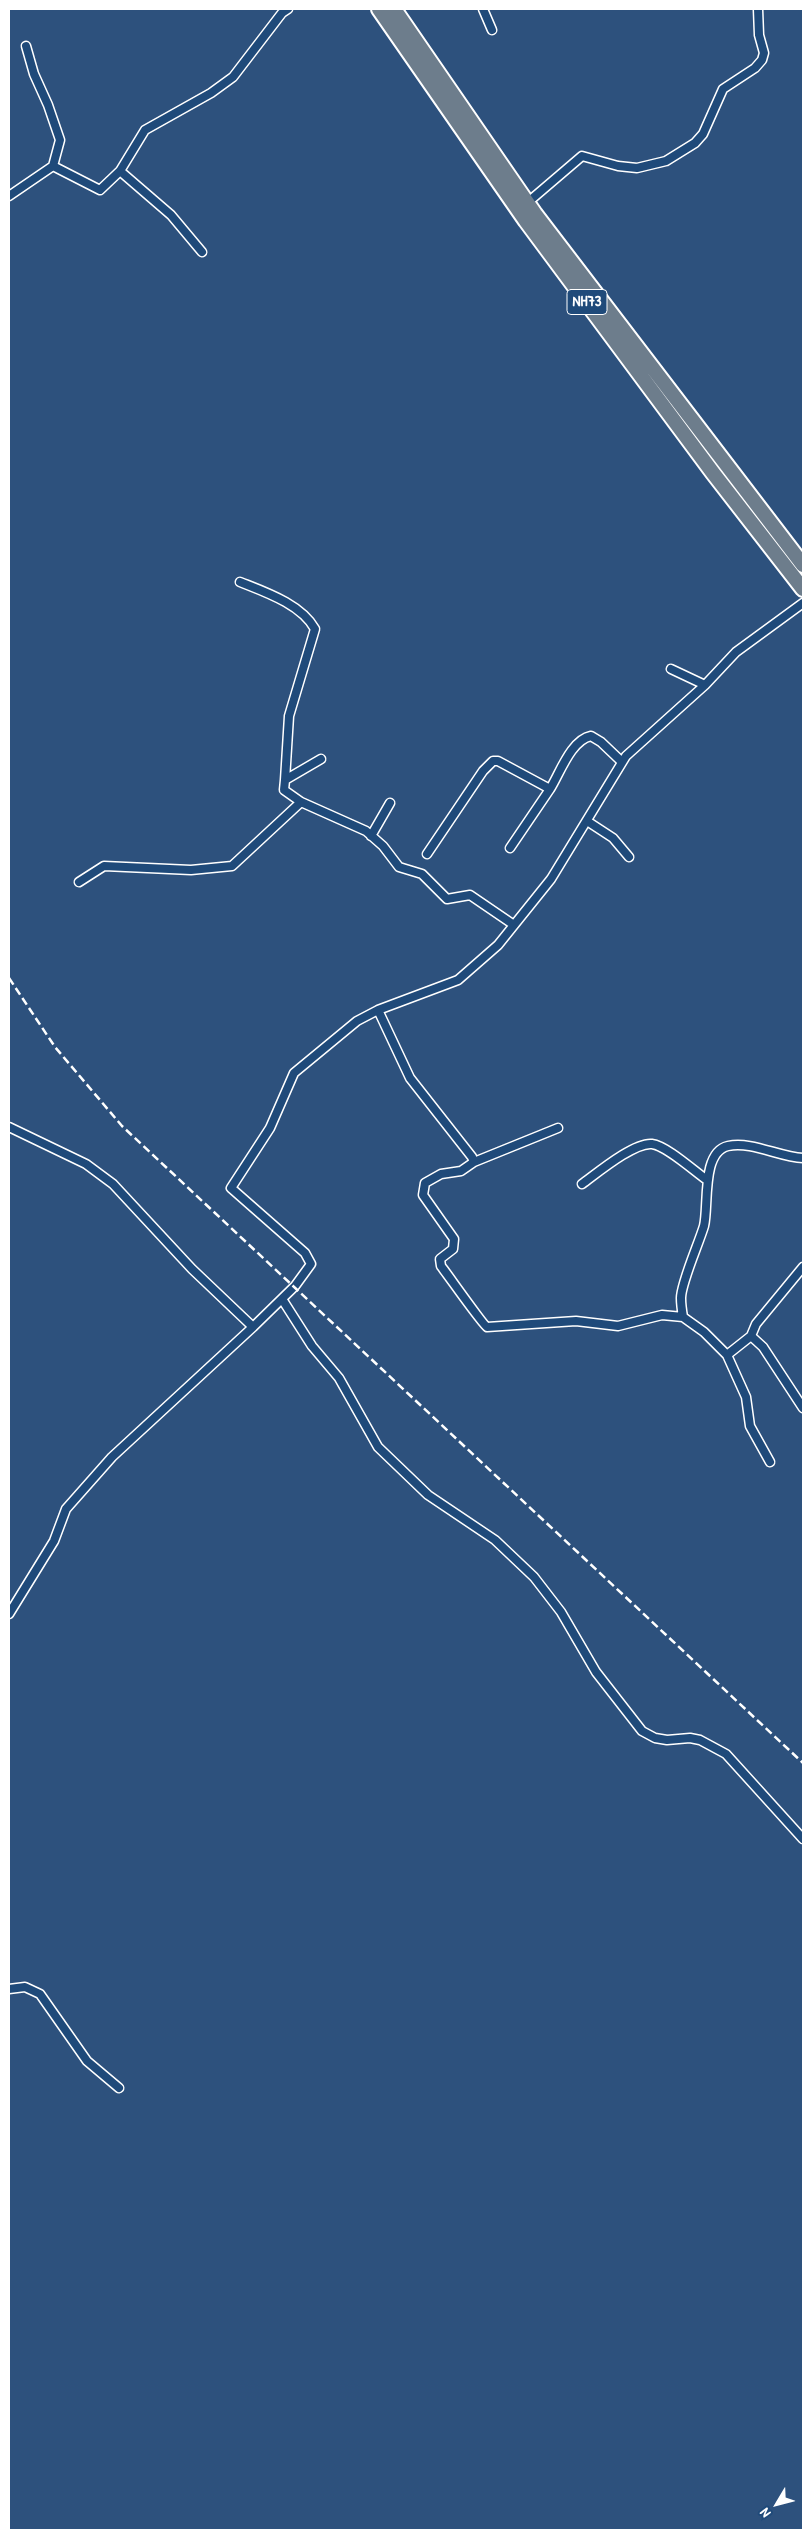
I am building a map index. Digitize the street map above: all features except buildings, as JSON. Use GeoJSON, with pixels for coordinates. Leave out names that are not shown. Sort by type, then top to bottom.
{"type":"FeatureCollection","features":[{"type":"Feature","properties":{"kind":"highway","name":"NH73"},"geometry":{"type":"LineString","coordinates":[[379,9],[526,221],[713,473],[803,589]]}},
{"type":"Feature","properties":{"kind":"highway","name":"NH73"},"geometry":{"type":"LineString","coordinates":[[394,9],[527,203],[803,565]]}},
{"type":"Feature","properties":{"kind":"street"},"geometry":{"type":"LineString","coordinates":[[53,166],[100,190],[120,171],[145,130],[211,93],[233,77],[282,13],[288,9]]}},
{"type":"Feature","properties":{"kind":"street"},"geometry":{"type":"LineString","coordinates":[[483,9],[492,30]]}},
{"type":"Feature","properties":{"kind":"street"},"geometry":{"type":"LineString","coordinates":[[527,203],[582,156],[618,166],[637,168],[666,160],[695,143],[703,134],[723,89],[755,68],[762,60],[764,53],[759,36],[758,9]]}},
{"type":"Feature","properties":{"kind":"street"},"geometry":{"type":"LineString","coordinates":[[9,196],[53,166],[60,140],[48,105],[34,74],[26,46]]}},
{"type":"Feature","properties":{"kind":"street"},"geometry":{"type":"LineString","coordinates":[[120,171],[171,216],[202,252]]}},
{"type":"Feature","properties":{"kind":"street"},"geometry":{"type":"LineString","coordinates":[[240,582],[277,598],[309,618],[314,629],[289,716],[284,790],[301,802],[343,820],[371,836],[399,867],[422,874],[430,879],[447,899],[470,895],[514,926]]}},
{"type":"Feature","properties":{"kind":"street"},"geometry":{"type":"LineString","coordinates":[[9,1614],[54,1541],[66,1509],[112,1457],[282,1299],[305,1275],[311,1264],[309,1260],[231,1188],[270,1128],[294,1073],[357,1021],[378,1010],[458,980],[498,944],[551,879],[626,756],[705,685],[736,652],[803,603]]}},
{"type":"Feature","properties":{"kind":"street"},"geometry":{"type":"LineString","coordinates":[[671,669],[705,685]]}},
{"type":"Feature","properties":{"kind":"street"},"geometry":{"type":"LineString","coordinates":[[510,848],[550,789],[573,750],[584,738],[591,736],[622,762]]}},
{"type":"Feature","properties":{"kind":"street"},"geometry":{"type":"LineString","coordinates":[[285,780],[321,759]]}},
{"type":"Feature","properties":{"kind":"street"},"geometry":{"type":"LineString","coordinates":[[427,854],[483,770],[493,761],[498,761],[550,789]]}},
{"type":"Feature","properties":{"kind":"street"},"geometry":{"type":"LineString","coordinates":[[79,882],[104,866],[190,870],[232,866],[301,802]]}},
{"type":"Feature","properties":{"kind":"street"},"geometry":{"type":"LineString","coordinates":[[371,836],[390,804]]}},
{"type":"Feature","properties":{"kind":"street"},"geometry":{"type":"LineString","coordinates":[[587,820],[613,838],[629,857]]}},
{"type":"Feature","properties":{"kind":"street"},"geometry":{"type":"LineString","coordinates":[[378,1010],[410,1078],[474,1162]]}},
{"type":"Feature","properties":{"kind":"street"},"geometry":{"type":"LineString","coordinates":[[9,1127],[86,1164],[113,1184],[192,1268],[252,1327]]}},
{"type":"Feature","properties":{"kind":"street"},"geometry":{"type":"LineString","coordinates":[[558,1128],[474,1162],[461,1171],[441,1174],[425,1183],[423,1194],[454,1239],[453,1249],[440,1259],[441,1266],[479,1315],[483,1325],[491,1327],[576,1321],[618,1326],[662,1315],[683,1317],[704,1332],[727,1355],[746,1397],[750,1426],[770,1462]]}},
{"type":"Feature","properties":{"kind":"street"},"geometry":{"type":"LineString","coordinates":[[582,1184],[611,1162],[638,1148],[651,1144],[663,1149],[707,1180]]}},
{"type":"Feature","properties":{"kind":"street"},"geometry":{"type":"LineString","coordinates":[[683,1317],[680,1296],[705,1223],[707,1180],[719,1151],[728,1146],[741,1146],[787,1157],[803,1158]]}},
{"type":"Feature","properties":{"kind":"street"},"geometry":{"type":"LineString","coordinates":[[727,1355],[751,1336],[756,1324],[803,1267]]}},
{"type":"Feature","properties":{"kind":"street"},"geometry":{"type":"LineString","coordinates":[[282,1299],[312,1346],[339,1378],[378,1447],[428,1496],[495,1540],[534,1577],[561,1612],[596,1672],[642,1730],[661,1739],[700,1740],[726,1754],[803,1839]]}},
{"type":"Feature","properties":{"kind":"street"},"geometry":{"type":"LineString","coordinates":[[751,1336],[763,1347],[803,1408]]}},
{"type":"Feature","properties":{"kind":"street"},"geometry":{"type":"LineString","coordinates":[[9,1989],[25,1987],[40,1994],[88,2061],[119,2088]]}},
{"type":"Feature","properties":{"kind":"railway"},"geometry":{"type":"LineString","coordinates":[[9,978],[55,1047],[122,1126],[803,1763]]}}]}
